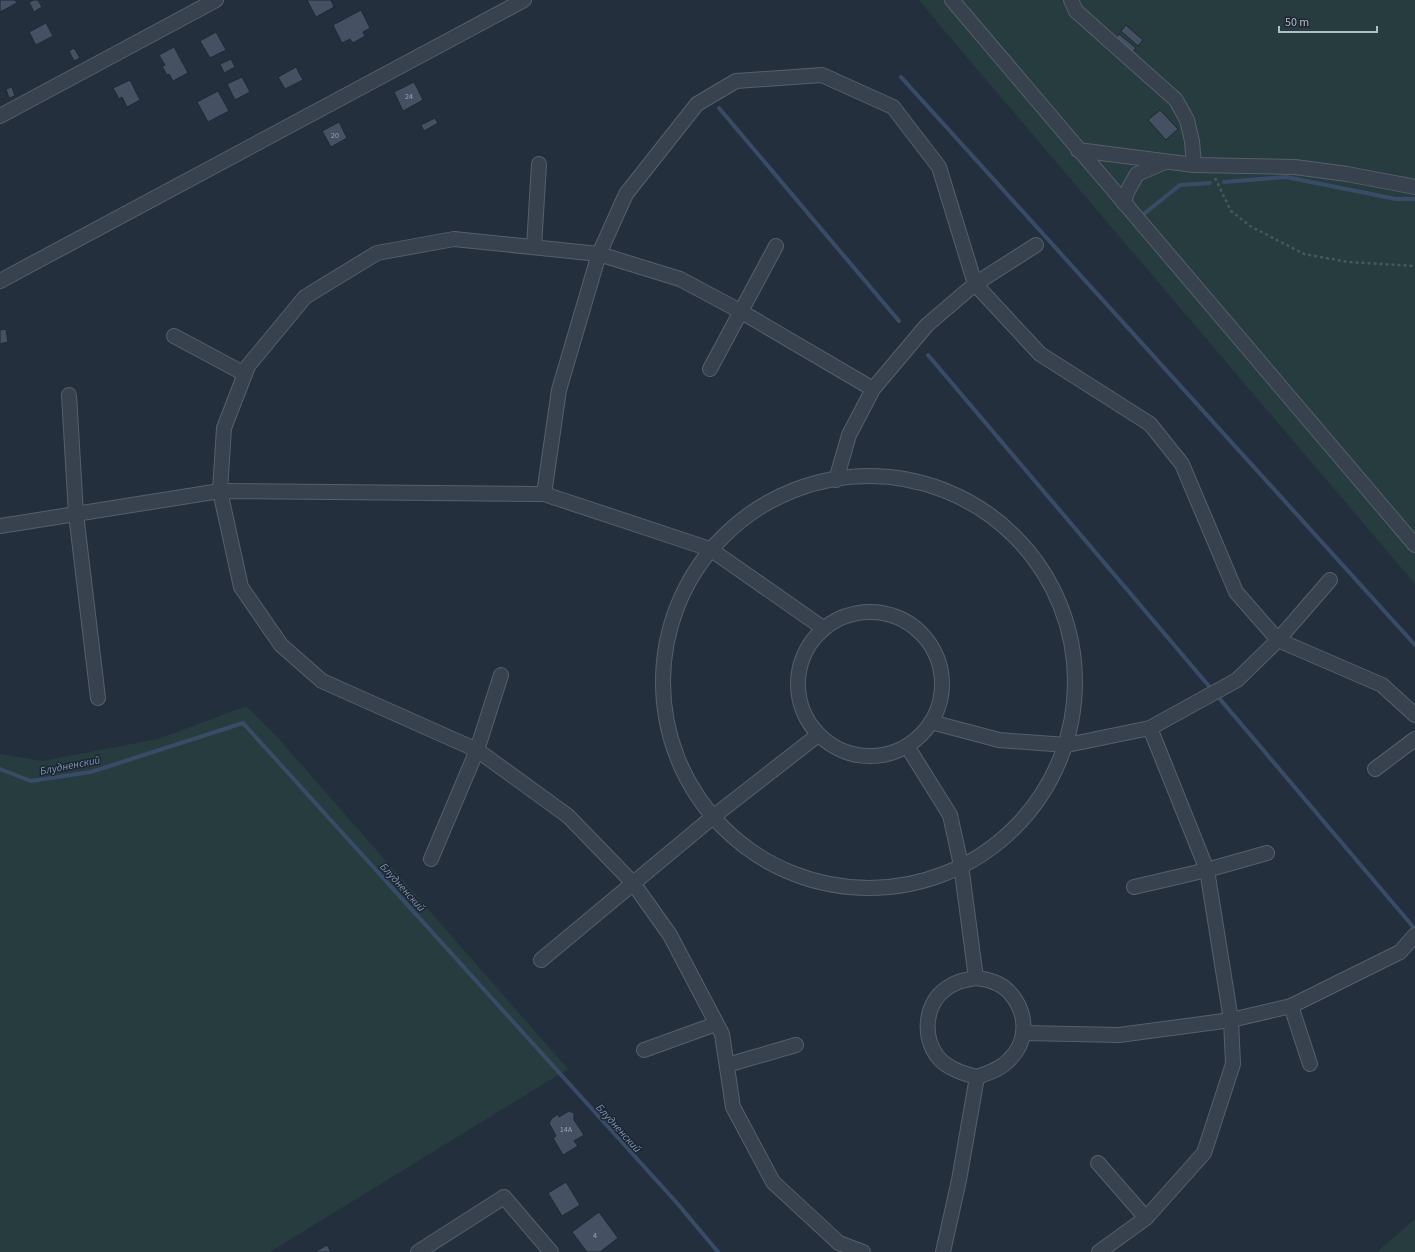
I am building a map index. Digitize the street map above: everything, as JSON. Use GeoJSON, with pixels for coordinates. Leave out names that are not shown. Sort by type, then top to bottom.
{"type":"FeatureCollection","features":[{"type":"Feature","properties":{"kind":"street"},"geometry":{"type":"LineString","coordinates":[[0,116],[216,0]]}},
{"type":"Feature","properties":{"kind":"street"},"geometry":{"type":"LineString","coordinates":[[0,281],[524,0]]}},
{"type":"Feature","properties":{"kind":"street"},"geometry":{"type":"LineString","coordinates":[[952,0],[1415,545]]}},
{"type":"Feature","properties":{"kind":"street"},"geometry":{"type":"LineString","coordinates":[[1071,0],[1076,11],[1176,100],[1187,120],[1192,141],[1194,165]]}},
{"type":"Feature","properties":{"kind":"street"},"geometry":{"type":"LineString","coordinates":[[544,494],[559,390],[599,254],[626,194],[697,104],[736,82],[822,75],[893,107],[939,167],[975,284],[1040,354],[1150,424],[1182,464],[1236,592],[1278,640],[1382,685],[1415,715]]}},
{"type":"Feature","properties":{"kind":"street"},"geometry":{"type":"LineString","coordinates":[[1078,150],[1194,165],[1295,167],[1347,174],[1415,187]]}},
{"type":"Feature","properties":{"kind":"street"},"geometry":{"type":"LineString","coordinates":[[1124,203],[1127,192],[1137,174],[1165,161]]}},
{"type":"Feature","properties":{"kind":"street"},"geometry":{"type":"LineString","coordinates":[[534,247],[539,164]]}},
{"type":"Feature","properties":{"kind":"street"},"geometry":{"type":"LineString","coordinates":[[863,1252],[839,1243],[773,1182],[733,1107],[722,1034],[670,935],[633,884],[568,816],[477,750],[322,681],[281,646],[241,587],[220,491],[224,428],[248,366],[305,297],[377,253],[454,239],[599,254],[680,279],[740,311],[873,389]]}},
{"type":"Feature","properties":{"kind":"street"},"geometry":{"type":"LineString","coordinates":[[836,480],[849,435],[873,389],[926,325],[975,284],[1036,245]]}},
{"type":"Feature","properties":{"kind":"street"},"geometry":{"type":"LineString","coordinates":[[710,369],[776,246]]}},
{"type":"Feature","properties":{"kind":"street"},"geometry":{"type":"LineString","coordinates":[[174,336],[245,374]]}},
{"type":"Feature","properties":{"kind":"street"},"geometry":{"type":"LineString","coordinates":[[68,395],[76,514],[98,698]]}},
{"type":"Feature","properties":{"kind":"street"},"geometry":{"type":"LineString","coordinates":[[878,475],[940,487],[996,518],[1040,564],[1067,620],[1076,675],[1077,683],[1067,745],[1037,804],[990,851],[930,880],[865,889],[799,877],[742,845],[696,796],[669,736],[662,670],[676,606],[710,549],[758,507],[816,482],[878,475]]}},
{"type":"Feature","properties":{"kind":"street"},"geometry":{"type":"LineString","coordinates":[[0,526],[220,491],[544,494],[710,549],[823,628]]}},
{"type":"Feature","properties":{"kind":"street"},"geometry":{"type":"LineString","coordinates":[[931,722],[999,740],[1067,745],[1150,728],[1237,680],[1278,640],[1330,580]]}},
{"type":"Feature","properties":{"kind":"street"},"geometry":{"type":"LineString","coordinates":[[867,611],[891,614],[912,625],[929,642],[940,663],[943,687],[938,710],[931,722],[926,731],[907,746],[885,755],[861,756],[838,749],[818,735],[804,716],[798,693],[799,669],[807,647],[823,628],[843,616],[867,611]]}},
{"type":"Feature","properties":{"kind":"street"},"geometry":{"type":"LineString","coordinates":[[431,860],[477,750],[501,675]]}},
{"type":"Feature","properties":{"kind":"street"},"geometry":{"type":"LineString","coordinates":[[1099,1252],[1146,1218],[1204,1153],[1233,1064],[1231,1020],[1207,870],[1150,728]]}},
{"type":"Feature","properties":{"kind":"street"},"geometry":{"type":"LineString","coordinates":[[541,960],[714,816],[818,735]]}},
{"type":"Feature","properties":{"kind":"street"},"geometry":{"type":"LineString","coordinates":[[1375,770],[1415,739]]}},
{"type":"Feature","properties":{"kind":"street"},"geometry":{"type":"LineString","coordinates":[[907,746],[950,816],[961,865],[976,978]]}},
{"type":"Feature","properties":{"kind":"street"},"geometry":{"type":"LineString","coordinates":[[1134,887],[1207,870],[1267,853]]}},
{"type":"Feature","properties":{"kind":"street"},"geometry":{"type":"LineString","coordinates":[[1023,1033],[1119,1035],[1231,1020],[1291,1006],[1400,952],[1415,935]]}},
{"type":"Feature","properties":{"kind":"street"},"geometry":{"type":"LineString","coordinates":[[976,978],[992,981],[1006,989],[1017,1001],[1023,1017],[1023,1033],[1018,1048],[1008,1061],[995,1070],[977,1077],[949,1067],[938,1056],[930,1043],[927,1028],[929,1012],[936,998],[947,988],[960,980],[976,978]]}},
{"type":"Feature","properties":{"kind":"street"},"geometry":{"type":"LineString","coordinates":[[1291,1006],[1310,1064]]}},
{"type":"Feature","properties":{"kind":"street"},"geometry":{"type":"LineString","coordinates":[[644,1050],[716,1024]]}},
{"type":"Feature","properties":{"kind":"street"},"geometry":{"type":"LineString","coordinates":[[727,1065],[796,1045]]}},
{"type":"Feature","properties":{"kind":"street"},"geometry":{"type":"LineString","coordinates":[[943,1252],[959,1180],[977,1077]]}},
{"type":"Feature","properties":{"kind":"street"},"geometry":{"type":"LineString","coordinates":[[1098,1164],[1146,1218]]}},
{"type":"Feature","properties":{"kind":"street"},"geometry":{"type":"LineString","coordinates":[[418,1252],[504,1197],[551,1252]]}},
{"type":"Feature","properties":{"kind":"path"},"geometry":{"type":"LineString","coordinates":[[1209,165],[1231,211],[1250,226],[1304,254],[1348,262],[1415,266]]}},
{"type":"Feature","properties":{"kind":"green space"},"geometry":{"type":"Polygon","coordinates":[[[919,0],[1415,0],[1415,584],[942,28],[919,0]]]}},
{"type":"Feature","properties":{"kind":"green space"},"geometry":{"type":"Polygon","coordinates":[[[246,706],[279,739],[568,1069],[270,1252],[0,1252],[0,754],[42,761],[158,739],[246,706]]]}},
{"type":"Feature","properties":{"kind":"green space"},"geometry":{"type":"Polygon","coordinates":[[[1415,1219],[1415,1252],[1377,1252],[1415,1219]]]}},
{"type":"Feature","properties":{"kind":"building"},"geometry":{"type":"Polygon","coordinates":[[[0,0],[15,0],[17,3],[0,12],[0,0]]]}},
{"type":"Feature","properties":{"kind":"building"},"geometry":{"type":"Polygon","coordinates":[[[38,0],[42,7],[34,12],[29,2],[38,0]]]}},
{"type":"Feature","properties":{"kind":"building"},"geometry":{"type":"Polygon","coordinates":[[[307,0],[331,0],[334,7],[316,17],[307,0]]]}},
{"type":"Feature","properties":{"kind":"building"},"geometry":{"type":"Polygon","coordinates":[[[361,10],[370,28],[363,32],[365,36],[353,43],[350,39],[342,43],[333,25],[361,10]]]}},
{"type":"Feature","properties":{"kind":"building"},"geometry":{"type":"Polygon","coordinates":[[[46,23],[53,36],[36,45],[29,32],[46,23]]]}},
{"type":"Feature","properties":{"kind":"building"},"geometry":{"type":"Polygon","coordinates":[[[1126,25],[1143,40],[1138,46],[1121,31],[1126,25]]]}},
{"type":"Feature","properties":{"kind":"building"},"geometry":{"type":"Polygon","coordinates":[[[216,32],[226,50],[210,58],[200,41],[216,32]]]}},
{"type":"Feature","properties":{"kind":"building"},"geometry":{"type":"Polygon","coordinates":[[[1119,34],[1136,48],[1131,54],[1114,40],[1119,34]]]}},
{"type":"Feature","properties":{"kind":"building"},"geometry":{"type":"Polygon","coordinates":[[[174,47],[188,73],[173,81],[169,74],[167,75],[162,66],[165,65],[159,55],[174,47]]]}},
{"type":"Feature","properties":{"kind":"building"},"geometry":{"type":"Polygon","coordinates":[[[74,48],[80,58],[74,61],[69,51],[74,48]]]}},
{"type":"Feature","properties":{"kind":"building"},"geometry":{"type":"Polygon","coordinates":[[[231,59],[235,67],[224,73],[220,64],[231,59]]]}},
{"type":"Feature","properties":{"kind":"building"},"geometry":{"type":"Polygon","coordinates":[[[296,67],[303,80],[285,89],[278,77],[296,67]]]}},
{"type":"Feature","properties":{"kind":"building"},"geometry":{"type":"Polygon","coordinates":[[[242,77],[250,92],[235,100],[227,84],[242,77]]]}},
{"type":"Feature","properties":{"kind":"building"},"geometry":{"type":"Polygon","coordinates":[[[130,80],[140,100],[127,107],[122,97],[119,99],[113,88],[130,80]]]}},
{"type":"Feature","properties":{"kind":"building"},"geometry":{"type":"Polygon","coordinates":[[[414,82],[423,100],[403,111],[394,92],[414,82]]]}},
{"type":"Feature","properties":{"kind":"building"},"geometry":{"type":"Polygon","coordinates":[[[12,87],[15,96],[9,98],[6,89],[12,87]]]}},
{"type":"Feature","properties":{"kind":"building"},"geometry":{"type":"Polygon","coordinates":[[[218,91],[229,111],[208,122],[197,102],[218,91]]]}},
{"type":"Feature","properties":{"kind":"building"},"geometry":{"type":"Polygon","coordinates":[[[1160,110],[1178,129],[1166,140],[1148,120],[1160,110]]]}},
{"type":"Feature","properties":{"kind":"building"},"geometry":{"type":"Polygon","coordinates":[[[435,118],[438,123],[424,131],[421,125],[435,118]]]}},
{"type":"Feature","properties":{"kind":"building"},"geometry":{"type":"Polygon","coordinates":[[[339,122],[347,138],[331,147],[322,131],[339,122]]]}},
{"type":"Feature","properties":{"kind":"building"},"geometry":{"type":"Polygon","coordinates":[[[6,329],[8,342],[0,344],[0,330],[6,329]]]}},
{"type":"Feature","properties":{"kind":"building"},"geometry":{"type":"Polygon","coordinates":[[[569,1111],[574,1113],[574,1120],[584,1135],[574,1141],[578,1146],[563,1155],[553,1138],[556,1136],[549,1123],[551,1119],[558,1114],[559,1117],[569,1111]]]}},
{"type":"Feature","properties":{"kind":"building"},"geometry":{"type":"Polygon","coordinates":[[[566,1182],[580,1205],[562,1216],[548,1193],[566,1182]]]}},
{"type":"Feature","properties":{"kind":"building"},"geometry":{"type":"Polygon","coordinates":[[[599,1212],[618,1238],[600,1252],[587,1252],[572,1232],[599,1212]]]}},
{"type":"Feature","properties":{"kind":"building"},"geometry":{"type":"Polygon","coordinates":[[[327,1245],[331,1252],[315,1252],[327,1245]]]}},
{"type":"Feature","properties":{"kind":"waterway"},"geometry":{"type":"LineString","coordinates":[[901,77],[1415,645]]}},
{"type":"Feature","properties":{"kind":"waterway"},"geometry":{"type":"LineString","coordinates":[[719,108],[899,321]]}},
{"type":"Feature","properties":{"kind":"waterway"},"geometry":{"type":"LineString","coordinates":[[1224,182],[1286,177],[1396,199],[1415,199]]}},
{"type":"Feature","properties":{"kind":"waterway"},"geometry":{"type":"LineString","coordinates":[[1145,213],[1180,185],[1210,183]]}},
{"type":"Feature","properties":{"kind":"waterway"},"geometry":{"type":"LineString","coordinates":[[928,355],[1415,929]]}},
{"type":"Feature","properties":{"kind":"waterway","name":"Блудненский"},"geometry":{"type":"LineString","coordinates":[[0,769],[31,781],[91,772],[243,723],[677,1203],[718,1252]]}}]}
